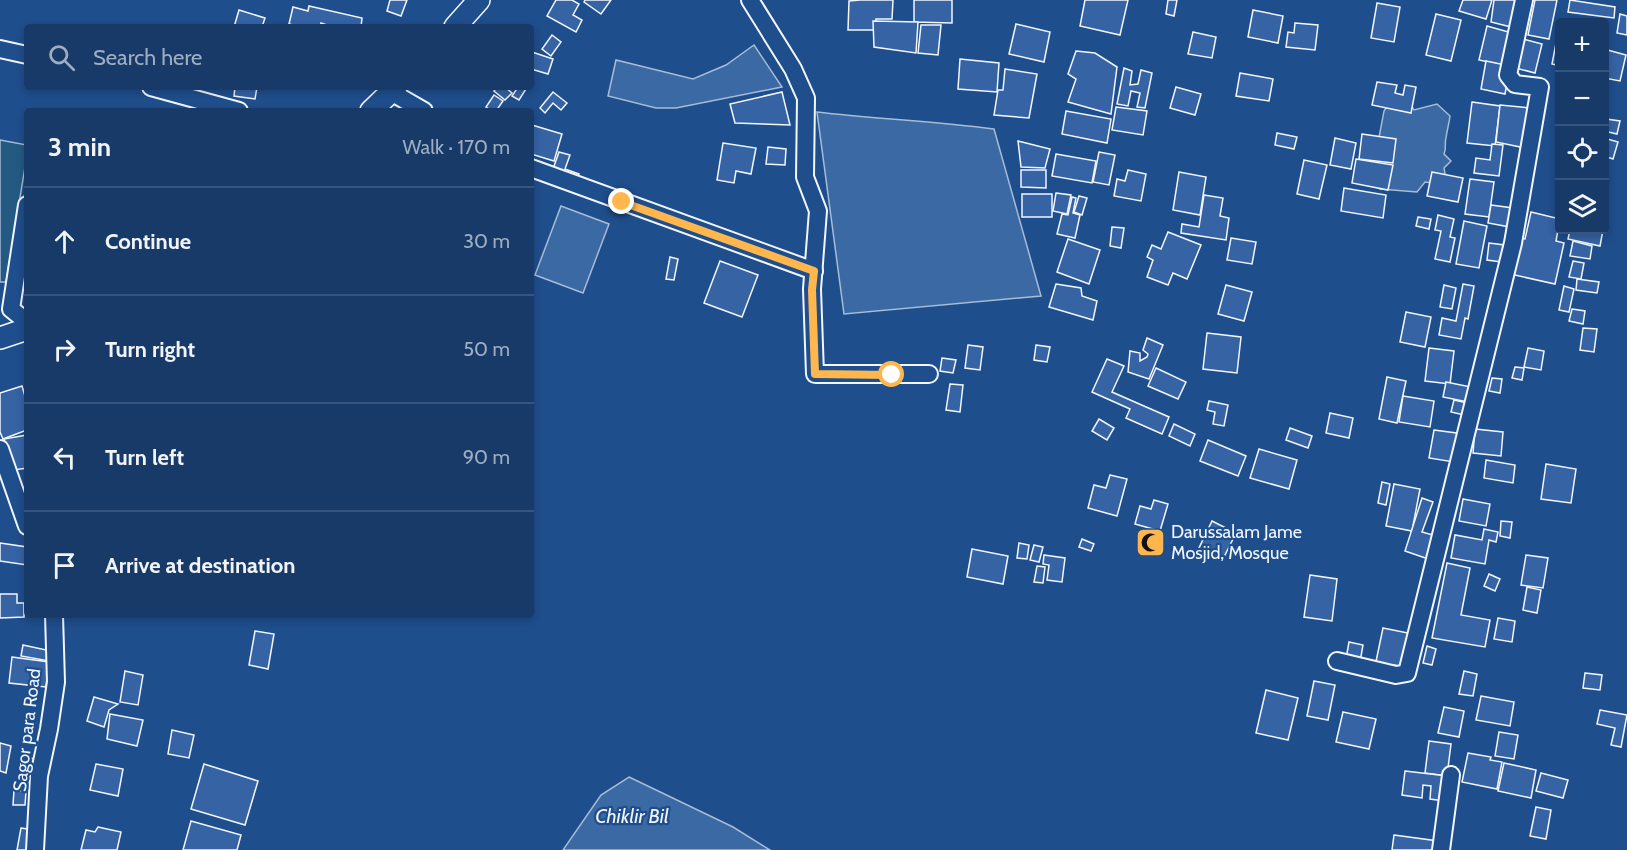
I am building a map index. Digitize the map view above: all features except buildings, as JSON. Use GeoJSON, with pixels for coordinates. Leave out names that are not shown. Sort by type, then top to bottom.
{"type":"FeatureCollection","features":[{"type":"Feature","properties":{"kind":"main road"},"geometry":{"type":"LineString","coordinates":[[458,24],[479,0]]}},
{"type":"Feature","properties":{"kind":"main road"},"geometry":{"type":"LineString","coordinates":[[374,108],[392,90]]}},
{"type":"Feature","properties":{"kind":"main road"},"geometry":{"type":"LineString","coordinates":[[0,338],[24,330]]}},
{"type":"Feature","properties":{"kind":"street"},"geometry":{"type":"LineString","coordinates":[[750,0],[793,69],[806,98],[805,177],[818,211],[812,290],[815,374],[929,374]]}},
{"type":"Feature","properties":{"kind":"street"},"geometry":{"type":"LineString","coordinates":[[1337,661],[1396,675],[1407,673],[1513,243],[1540,87],[1515,84],[1508,75],[1524,0]]}},
{"type":"Feature","properties":{"kind":"street"},"geometry":{"type":"LineString","coordinates":[[0,49],[24,54]]}},
{"type":"Feature","properties":{"kind":"street"},"geometry":{"type":"LineString","coordinates":[[162,90],[228,108]]}},
{"type":"Feature","properties":{"kind":"street"},"geometry":{"type":"LineString","coordinates":[[394,90],[420,108]]}},
{"type":"Feature","properties":{"kind":"street"},"geometry":{"type":"LineString","coordinates":[[534,169],[814,271]]}},
{"type":"Feature","properties":{"kind":"street"},"geometry":{"type":"LineString","coordinates":[[24,219],[5,309],[24,320]]}},
{"type":"Feature","properties":{"kind":"street"},"geometry":{"type":"LineString","coordinates":[[0,448],[24,517]]}},
{"type":"Feature","properties":{"kind":"street","name":"Sagor para Road"},"geometry":{"type":"LineString","coordinates":[[35,850],[39,776],[56,682],[54,618]]}},
{"type":"Feature","properties":{"kind":"street"},"geometry":{"type":"LineString","coordinates":[[1441,850],[1451,775]]}},
{"type":"Feature","properties":{"kind":"shaded area"},"geometry":{"type":"Polygon","coordinates":[[[0,140],[24,144],[24,173],[6,282],[0,282],[0,140]]]}},
{"type":"Feature","properties":{"kind":"water"},"geometry":{"type":"Polygon","coordinates":[[[754,45],[782,87],[676,108],[656,108],[608,96],[616,60],[693,79],[726,65],[754,45]]]}},
{"type":"Feature","properties":{"kind":"water"},"geometry":{"type":"Polygon","coordinates":[[[1437,104],[1450,116],[1444,154],[1451,161],[1444,168],[1446,179],[1433,183],[1425,182],[1417,192],[1380,189],[1373,185],[1373,169],[1384,111],[1388,105],[1411,105],[1414,110],[1437,104]]]}},
{"type":"Feature","properties":{"kind":"water"},"geometry":{"type":"Polygon","coordinates":[[[817,112],[994,129],[1041,296],[844,314],[817,112]]]}},
{"type":"Feature","properties":{"kind":"water"},"geometry":{"type":"Polygon","coordinates":[[[561,206],[609,224],[583,293],[535,275],[561,206]]]}},
{"type":"Feature","properties":{"kind":"water","name":"Chiklir Bil"},"geometry":{"type":"Polygon","coordinates":[[[629,777],[733,827],[770,850],[563,850],[601,795],[629,777]]]}},
{"type":"Feature","properties":{"kind":"place","name":"Darussalam Jame Mosjid, Mosque"},"geometry":{"type":"Point","coordinates":[1150,542]}},
{"type":"Feature","properties":{"kind":"route"},"geometry":{"type":"LineString","coordinates":[[622,202],[814,271],[812,290],[815,374],[892,375]]}}]}
